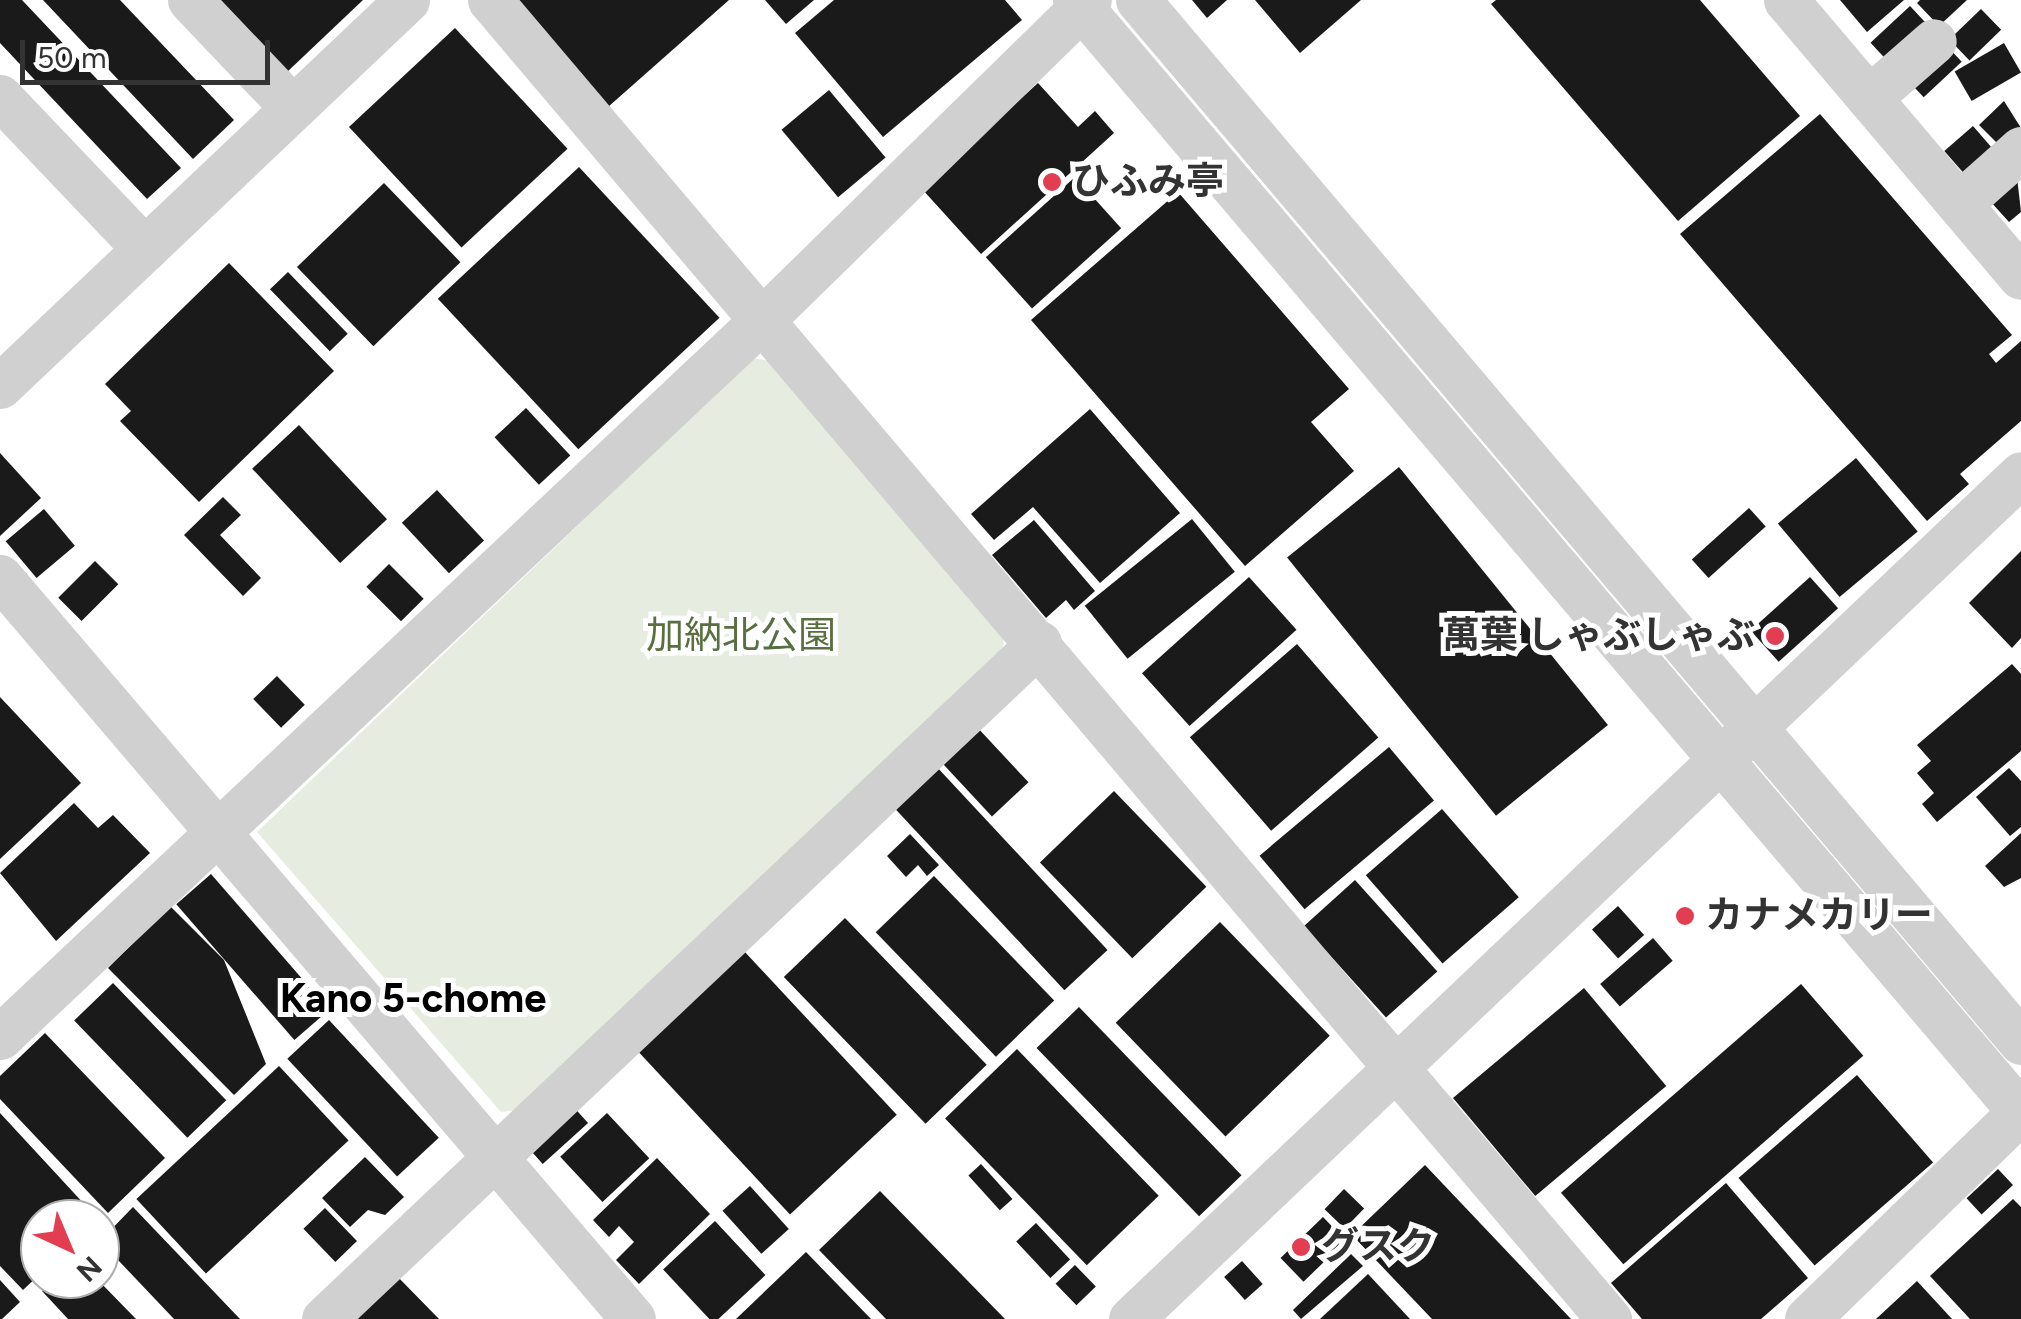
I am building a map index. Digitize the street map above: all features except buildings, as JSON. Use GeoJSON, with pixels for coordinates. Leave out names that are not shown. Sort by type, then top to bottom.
{"type":"FeatureCollection","features":[{"type":"Feature","properties":{"kind":"street"},"geometry":{"type":"LineString","coordinates":[[190,0],[293,108]]}},
{"type":"Feature","properties":{"kind":"street"},"geometry":{"type":"LineString","coordinates":[[0,386],[406,0]]}},
{"type":"Feature","properties":{"kind":"street"},"geometry":{"type":"LineString","coordinates":[[490,0],[1610,1319]]}},
{"type":"Feature","properties":{"kind":"street"},"geometry":{"type":"LineString","coordinates":[[1138,0],[2021,1042]]}},
{"type":"Feature","properties":{"kind":"street"},"geometry":{"type":"LineString","coordinates":[[1786,0],[2021,278]]}},
{"type":"Feature","properties":{"kind":"street"},"geometry":{"type":"LineString","coordinates":[[0,1037],[763,319],[1082,2],[2021,1112],[1807,1319]]}},
{"type":"Feature","properties":{"kind":"street"},"geometry":{"type":"LineString","coordinates":[[1868,98],[1934,41]]}},
{"type":"Feature","properties":{"kind":"street"},"geometry":{"type":"LineString","coordinates":[[0,97],[145,248]]}},
{"type":"Feature","properties":{"kind":"street"},"geometry":{"type":"LineString","coordinates":[[1959,204],[2021,149]]}},
{"type":"Feature","properties":{"kind":"street"},"geometry":{"type":"LineString","coordinates":[[1131,1319],[2021,474]]}},
{"type":"Feature","properties":{"kind":"street"},"geometry":{"type":"LineString","coordinates":[[0,577],[633,1319]]}},
{"type":"Feature","properties":{"kind":"street"},"geometry":{"type":"LineString","coordinates":[[324,1319],[1039,643]]}},
{"type":"Feature","properties":{"kind":"green space","name":"加納北公園"},"geometry":{"type":"Polygon","coordinates":[[[753,358],[775,362],[1004,630],[1003,655],[521,1110],[501,1112],[257,832],[753,358]]]}},
{"type":"Feature","properties":{"kind":"place","name":"ひふみ亭"},"geometry":{"type":"Point","coordinates":[1052,182]}},
{"type":"Feature","properties":{"kind":"place","name":"萬葉 しゃぶしゃぶ"},"geometry":{"type":"Point","coordinates":[1775,636]}},
{"type":"Feature","properties":{"kind":"place","name":"カナメカリー"},"geometry":{"type":"Point","coordinates":[1685,916]}},
{"type":"Feature","properties":{"kind":"place","name":"グスク"},"geometry":{"type":"Point","coordinates":[1301,1247]}},
{"type":"Feature","properties":{"kind":"district","name":"Kano 5-chome"},"geometry":{"type":"Point","coordinates":[413,998]}}]}
